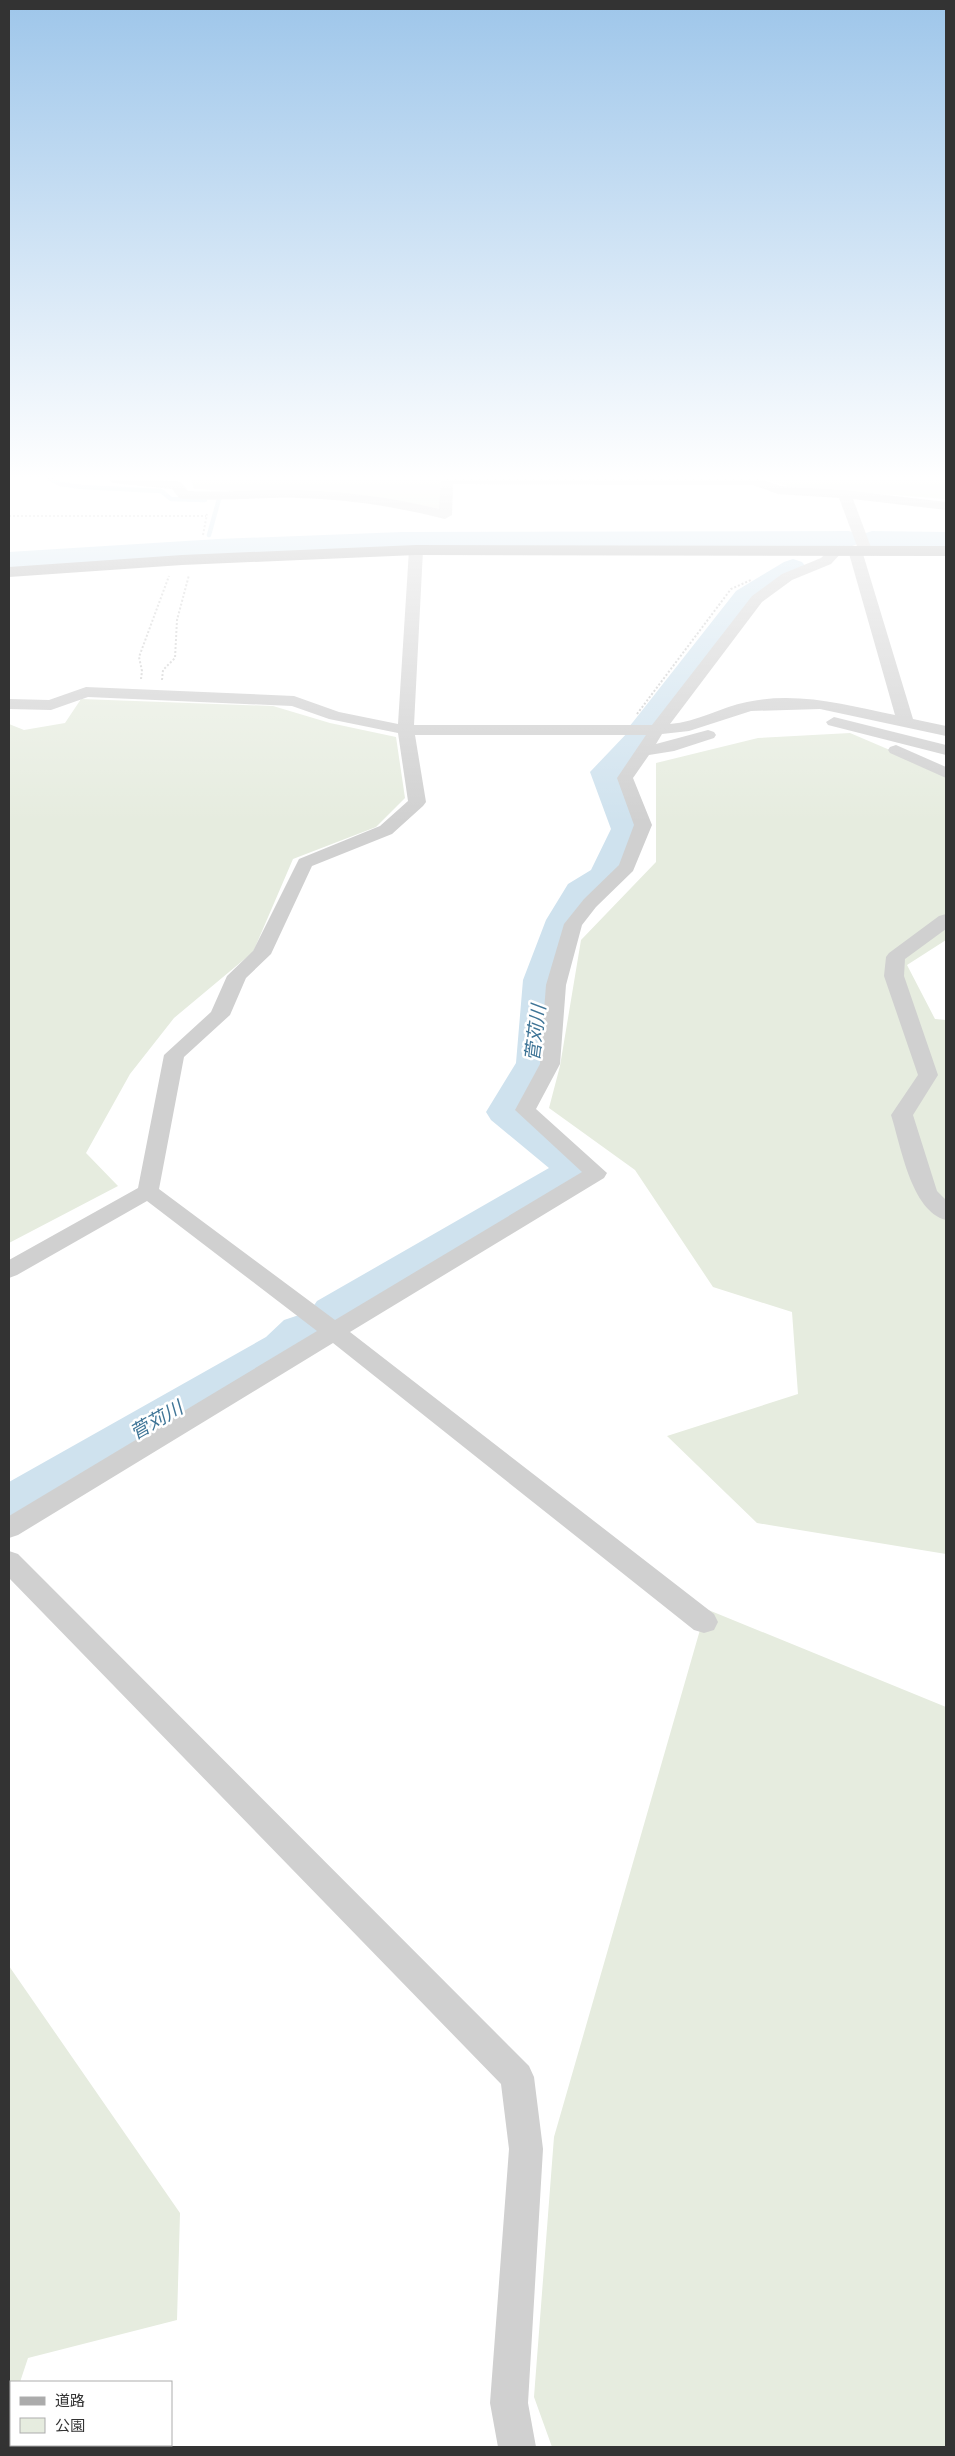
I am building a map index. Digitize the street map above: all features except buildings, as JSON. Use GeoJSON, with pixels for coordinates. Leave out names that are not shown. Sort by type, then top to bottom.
{"type":"FeatureCollection","features":[{"type":"Feature","properties":{"kind":"street"},"geometry":{"type":"LineString","coordinates":[[9,1270],[148,1191],[174,1055],[220,1015],[237,976],[261,954],[305,863],[386,830],[417,802],[406,730],[414,594]]}},
{"type":"Feature","properties":{"kind":"street"},"geometry":{"type":"LineString","coordinates":[[9,1528],[596,1173],[525,1110],[550,1064],[556,985],[573,924],[590,903],[627,867],[643,825],[625,778],[656,730],[757,599],[764,594]]}},
{"type":"Feature","properties":{"kind":"street"},"geometry":{"type":"LineString","coordinates":[[872,594],[906,724]]}},
{"type":"Feature","properties":{"kind":"street"},"geometry":{"type":"LineString","coordinates":[[9,704],[51,705],[86,692],[139,694],[294,701],[335,716],[406,730],[656,730],[683,728],[749,706],[820,704],[906,724],[946,731]]}},
{"type":"Feature","properties":{"kind":"street"},"geometry":{"type":"LineString","coordinates":[[641,751],[668,748],[757,720],[787,715],[823,719],[946,750]]}},
{"type":"Feature","properties":{"kind":"street"},"geometry":{"type":"LineString","coordinates":[[860,729],[889,747],[946,773]]}},
{"type":"Feature","properties":{"kind":"street"},"geometry":{"type":"LineString","coordinates":[[946,920],[896,957],[894,976],[928,1075],[902,1115],[927,1194],[946,1213]]}},
{"type":"Feature","properties":{"kind":"street"},"geometry":{"type":"LineString","coordinates":[[148,1191],[333,1331],[704,1622]]}},
{"type":"Feature","properties":{"kind":"street"},"geometry":{"type":"LineString","coordinates":[[9,1562],[517,2077],[526,2149],[510,2403],[517,2447]]}},
{"type":"Feature","properties":{"kind":"path"},"geometry":{"type":"LineString","coordinates":[[139,694],[142,671],[139,657],[162,594]]}},
{"type":"Feature","properties":{"kind":"path"},"geometry":{"type":"LineString","coordinates":[[161,696],[163,670],[175,658],[177,620],[184,594]]}},
{"type":"Feature","properties":{"kind":"path"},"geometry":{"type":"LineString","coordinates":[[625,730],[728,594]]}},
{"type":"Feature","properties":{"kind":"green space"},"geometry":{"type":"Polygon","coordinates":[[[81,699],[273,706],[330,723],[396,737],[405,798],[376,827],[293,859],[253,952],[174,1018],[130,1074],[86,1153],[118,1186],[9,1243],[9,724],[24,730],[65,723],[81,699]]]}},
{"type":"Feature","properties":{"kind":"green space"},"geometry":{"type":"Polygon","coordinates":[[[850,733],[946,774],[946,940],[907,965],[935,1019],[946,1020],[946,1554],[757,1523],[667,1436],[798,1394],[792,1312],[713,1287],[635,1170],[549,1108],[560,1066],[581,940],[656,862],[656,763],[758,738],[850,733]]]}},
{"type":"Feature","properties":{"kind":"green space"},"geometry":{"type":"Polygon","coordinates":[[[706,1609],[946,1707],[946,2447],[552,2447],[534,2397],[554,2137],[706,1609]]]}},
{"type":"Feature","properties":{"kind":"green space"},"geometry":{"type":"Polygon","coordinates":[[[9,1966],[180,2213],[177,2320],[28,2358],[20,2381],[10,2381],[9,2419],[9,1966]]]}},
{"type":"Feature","properties":{"kind":"waterway","name":"菅苅川"},"geometry":{"type":"LineString","coordinates":[[643,728],[745,597],[750,594]]}},
{"type":"Feature","properties":{"kind":"waterway","name":"菅苅川"},"geometry":{"type":"LineString","coordinates":[[332,1311],[576,1170],[505,1112],[535,1063],[541,980],[563,920],[580,891],[605,876],[627,829],[605,772],[637,737]]}},
{"type":"Feature","properties":{"kind":"waterway","name":"菅苅川"},"geometry":{"type":"LineString","coordinates":[[9,1504],[282,1348],[299,1330]]}}]}
